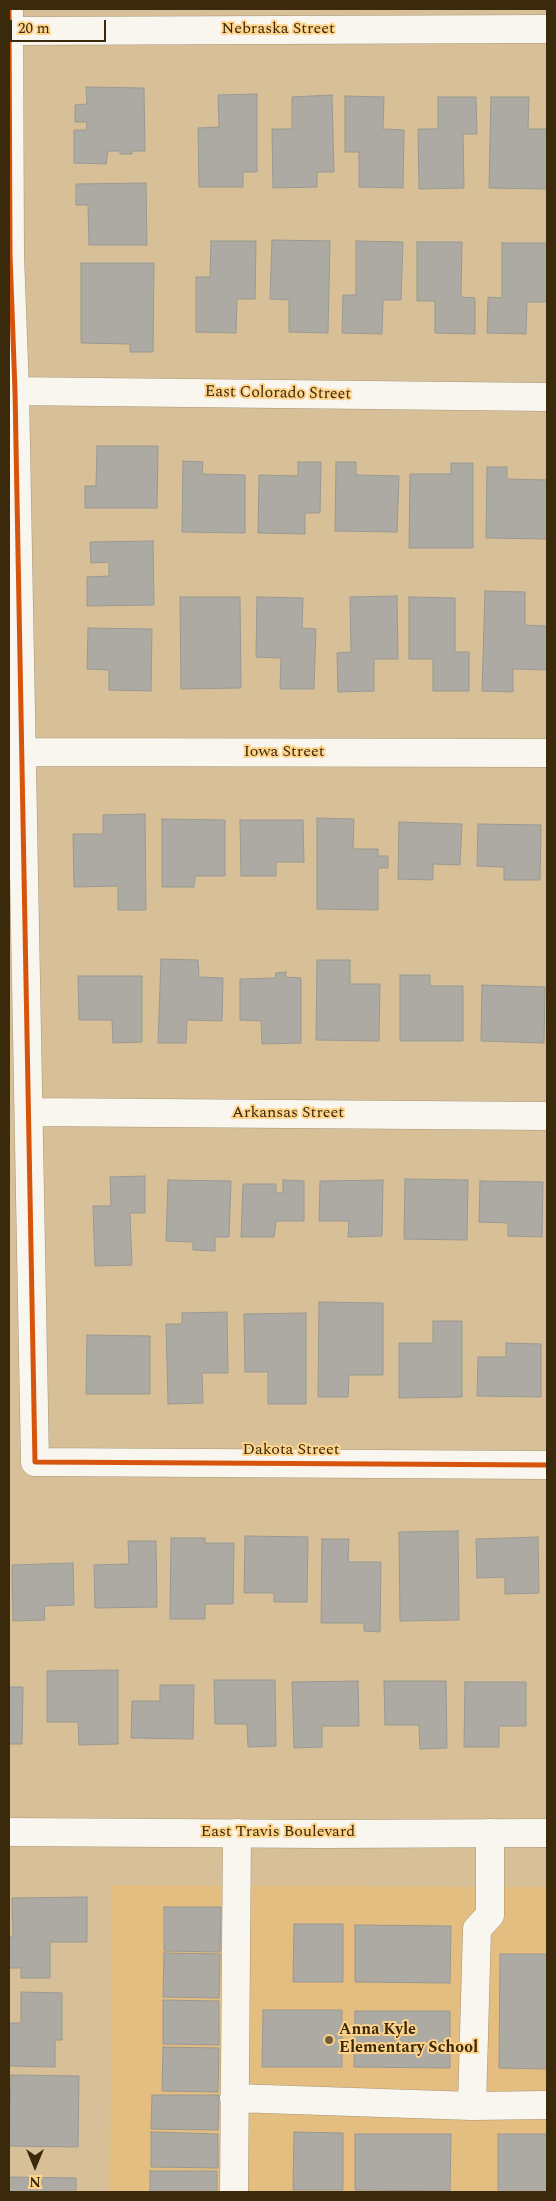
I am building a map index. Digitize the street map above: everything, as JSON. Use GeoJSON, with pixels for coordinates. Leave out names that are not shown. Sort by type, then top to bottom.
{"type":"FeatureCollection","features":[{"type":"Feature","properties":{"kind":"street","name":"Nebraska Street"},"geometry":{"type":"LineString","coordinates":[[9,20],[547,29]]}},
{"type":"Feature","properties":{"kind":"street"},"geometry":{"type":"LineString","coordinates":[[9,20],[12,391],[29,1112]]}},
{"type":"Feature","properties":{"kind":"street","name":"East Colorado Street"},"geometry":{"type":"LineString","coordinates":[[12,391],[547,397]]}},
{"type":"Feature","properties":{"kind":"street","name":"Iowa Street"},"geometry":{"type":"LineString","coordinates":[[20,752],[547,754]]}},
{"type":"Feature","properties":{"kind":"street","name":"Arkansas Street"},"geometry":{"type":"LineString","coordinates":[[29,1112],[547,1116]]}},
{"type":"Feature","properties":{"kind":"street","name":"Dakota Street"},"geometry":{"type":"LineString","coordinates":[[29,1112],[35,1462],[547,1465]]}},
{"type":"Feature","properties":{"kind":"street","name":"East Travis Boulevard"},"geometry":{"type":"LineString","coordinates":[[9,1832],[547,1833]]}},
{"type":"Feature","properties":{"kind":"street"},"geometry":{"type":"LineString","coordinates":[[234,2192],[237,1833]]}},
{"type":"Feature","properties":{"kind":"street"},"geometry":{"type":"LineString","coordinates":[[472,2106],[477,1929],[490,1915],[490,1833]]}},
{"type":"Feature","properties":{"kind":"street"},"geometry":{"type":"LineString","coordinates":[[234,2098],[472,2106],[547,2105]]}},
{"type":"Feature","properties":{"kind":"shaded area","name":"Anna Kyle Elementary School"},"geometry":{"type":"Polygon","coordinates":[[[112,1885],[547,1887],[547,2192],[110,2192],[112,1885]]]}},
{"type":"Feature","properties":{"kind":"building"},"geometry":{"type":"Polygon","coordinates":[[[86,87],[144,88],[145,151],[132,151],[132,154],[120,154],[120,151],[108,151],[106,164],[74,163],[74,130],[86,130],[87,122],[75,122],[75,105],[87,104],[86,87]]]}},
{"type":"Feature","properties":{"kind":"building"},"geometry":{"type":"Polygon","coordinates":[[[257,94],[257,172],[243,172],[243,187],[199,187],[198,128],[219,127],[218,95],[257,94]]]}},
{"type":"Feature","properties":{"kind":"building"},"geometry":{"type":"Polygon","coordinates":[[[332,95],[334,172],[317,172],[317,187],[273,188],[272,129],[292,129],[292,97],[332,95]]]}},
{"type":"Feature","properties":{"kind":"building"},"geometry":{"type":"Polygon","coordinates":[[[345,96],[384,97],[383,129],[404,130],[403,188],[359,187],[359,152],[345,152],[345,96]]]}},
{"type":"Feature","properties":{"kind":"building"},"geometry":{"type":"Polygon","coordinates":[[[438,97],[476,97],[477,134],[463,134],[464,188],[419,189],[418,129],[438,129],[438,97]]]}},
{"type":"Feature","properties":{"kind":"building"},"geometry":{"type":"Polygon","coordinates":[[[491,97],[529,97],[528,129],[547,129],[547,189],[489,188],[491,97]]]}},
{"type":"Feature","properties":{"kind":"building"},"geometry":{"type":"Polygon","coordinates":[[[146,183],[147,245],[89,245],[88,205],[76,205],[76,184],[146,183]]]}},
{"type":"Feature","properties":{"kind":"building"},"geometry":{"type":"Polygon","coordinates":[[[272,240],[330,241],[328,333],[289,332],[289,300],[270,299],[272,240]]]}},
{"type":"Feature","properties":{"kind":"building"},"geometry":{"type":"Polygon","coordinates":[[[211,241],[256,241],[255,299],[237,299],[236,333],[196,332],[196,277],[210,277],[211,241]]]}},
{"type":"Feature","properties":{"kind":"building"},"geometry":{"type":"Polygon","coordinates":[[[356,241],[403,242],[401,300],[383,300],[382,334],[342,333],[343,295],[356,295],[356,241]]]}},
{"type":"Feature","properties":{"kind":"building"},"geometry":{"type":"Polygon","coordinates":[[[417,242],[462,242],[461,297],[475,298],[475,334],[435,333],[435,301],[417,301],[417,242]]]}},
{"type":"Feature","properties":{"kind":"building"},"geometry":{"type":"Polygon","coordinates":[[[502,243],[547,243],[547,302],[527,302],[526,334],[487,333],[488,297],[502,298],[502,243]]]}},
{"type":"Feature","properties":{"kind":"building"},"geometry":{"type":"Polygon","coordinates":[[[81,263],[154,263],[153,352],[130,352],[130,344],[81,343],[81,263]]]}},
{"type":"Feature","properties":{"kind":"building"},"geometry":{"type":"Polygon","coordinates":[[[97,446],[158,446],[157,508],[85,508],[85,486],[96,486],[97,446]]]}},
{"type":"Feature","properties":{"kind":"building"},"geometry":{"type":"Polygon","coordinates":[[[183,461],[203,462],[202,474],[245,475],[245,533],[182,532],[183,461]]]}},
{"type":"Feature","properties":{"kind":"building"},"geometry":{"type":"Polygon","coordinates":[[[298,462],[321,462],[320,513],[305,513],[305,534],[258,533],[259,475],[298,476],[298,462]]]}},
{"type":"Feature","properties":{"kind":"building"},"geometry":{"type":"Polygon","coordinates":[[[336,462],[356,462],[356,475],[399,476],[397,532],[335,531],[336,462]]]}},
{"type":"Feature","properties":{"kind":"building"},"geometry":{"type":"Polygon","coordinates":[[[451,463],[473,463],[473,548],[409,548],[410,474],[451,474],[451,463]]]}},
{"type":"Feature","properties":{"kind":"building"},"geometry":{"type":"Polygon","coordinates":[[[487,467],[507,467],[507,479],[547,480],[547,539],[486,538],[487,467]]]}},
{"type":"Feature","properties":{"kind":"building"},"geometry":{"type":"Polygon","coordinates":[[[153,541],[154,605],[87,606],[87,577],[109,576],[109,562],[91,563],[90,542],[153,541]]]}},
{"type":"Feature","properties":{"kind":"building"},"geometry":{"type":"Polygon","coordinates":[[[485,591],[525,592],[525,625],[547,626],[547,670],[513,669],[513,692],[482,691],[485,591]]]}},
{"type":"Feature","properties":{"kind":"building"},"geometry":{"type":"Polygon","coordinates":[[[397,596],[398,659],[374,659],[374,691],[338,692],[337,653],[351,652],[350,597],[397,596]]]}},
{"type":"Feature","properties":{"kind":"building"},"geometry":{"type":"Polygon","coordinates":[[[180,597],[240,597],[241,688],[181,689],[180,597]]]}},
{"type":"Feature","properties":{"kind":"building"},"geometry":{"type":"Polygon","coordinates":[[[257,597],[303,598],[302,628],[316,629],[314,689],[280,689],[281,658],[256,657],[257,597]]]}},
{"type":"Feature","properties":{"kind":"building"},"geometry":{"type":"Polygon","coordinates":[[[409,597],[455,598],[455,652],[469,652],[469,691],[433,691],[433,659],[409,659],[409,597]]]}},
{"type":"Feature","properties":{"kind":"building"},"geometry":{"type":"Polygon","coordinates":[[[88,628],[152,629],[151,691],[109,690],[109,670],[87,669],[88,628]]]}},
{"type":"Feature","properties":{"kind":"building"},"geometry":{"type":"Polygon","coordinates":[[[145,814],[146,910],[118,910],[118,886],[74,887],[73,834],[103,834],[103,815],[145,814]]]}},
{"type":"Feature","properties":{"kind":"building"},"geometry":{"type":"Polygon","coordinates":[[[317,818],[354,819],[353,849],[378,849],[378,856],[388,856],[388,868],[378,868],[378,910],[317,909],[317,818]]]}},
{"type":"Feature","properties":{"kind":"building"},"geometry":{"type":"Polygon","coordinates":[[[162,819],[225,820],[225,876],[195,876],[194,887],[162,887],[162,819]]]}},
{"type":"Feature","properties":{"kind":"building"},"geometry":{"type":"Polygon","coordinates":[[[240,820],[303,820],[304,862],[276,862],[276,876],[241,876],[240,820]]]}},
{"type":"Feature","properties":{"kind":"building"},"geometry":{"type":"Polygon","coordinates":[[[399,822],[462,824],[460,865],[433,864],[433,880],[398,879],[399,822]]]}},
{"type":"Feature","properties":{"kind":"building"},"geometry":{"type":"Polygon","coordinates":[[[478,824],[541,825],[540,880],[504,880],[504,867],[477,866],[478,824]]]}},
{"type":"Feature","properties":{"kind":"building"},"geometry":{"type":"Polygon","coordinates":[[[161,959],[198,960],[199,977],[223,978],[222,1021],[187,1020],[186,1043],[158,1043],[161,959]]]}},
{"type":"Feature","properties":{"kind":"building"},"geometry":{"type":"Polygon","coordinates":[[[317,960],[350,960],[350,984],[380,984],[379,1041],[316,1040],[317,960]]]}},
{"type":"Feature","properties":{"kind":"building"},"geometry":{"type":"Polygon","coordinates":[[[286,972],[285,977],[301,978],[301,1043],[262,1044],[261,1021],[240,1020],[240,979],[275,978],[276,973],[286,972]]]}},
{"type":"Feature","properties":{"kind":"building"},"geometry":{"type":"Polygon","coordinates":[[[400,975],[430,975],[430,986],[463,986],[463,1041],[400,1041],[400,975]]]}},
{"type":"Feature","properties":{"kind":"building"},"geometry":{"type":"Polygon","coordinates":[[[78,976],[142,976],[142,1042],[113,1043],[112,1020],[79,1020],[78,976]]]}},
{"type":"Feature","properties":{"kind":"building"},"geometry":{"type":"Polygon","coordinates":[[[482,985],[545,987],[544,1043],[481,1041],[482,985]]]}},
{"type":"Feature","properties":{"kind":"building"},"geometry":{"type":"Polygon","coordinates":[[[145,1176],[145,1213],[130,1213],[132,1265],[95,1266],[93,1206],[111,1206],[110,1177],[145,1176]]]}},
{"type":"Feature","properties":{"kind":"building"},"geometry":{"type":"Polygon","coordinates":[[[405,1179],[468,1180],[467,1240],[404,1239],[405,1179]]]}},
{"type":"Feature","properties":{"kind":"building"},"geometry":{"type":"Polygon","coordinates":[[[168,1180],[231,1181],[229,1237],[215,1237],[215,1251],[193,1250],[193,1242],[166,1241],[168,1180]]]}},
{"type":"Feature","properties":{"kind":"building"},"geometry":{"type":"Polygon","coordinates":[[[283,1180],[304,1181],[304,1221],[276,1221],[274,1237],[241,1237],[243,1184],[276,1184],[276,1193],[283,1193],[283,1180]]]}},
{"type":"Feature","properties":{"kind":"building"},"geometry":{"type":"Polygon","coordinates":[[[383,1180],[382,1236],[348,1237],[349,1221],[319,1221],[320,1181],[383,1180]]]}},
{"type":"Feature","properties":{"kind":"building"},"geometry":{"type":"Polygon","coordinates":[[[480,1181],[543,1182],[542,1237],[508,1236],[508,1223],[479,1222],[480,1181]]]}},
{"type":"Feature","properties":{"kind":"building"},"geometry":{"type":"Polygon","coordinates":[[[319,1302],[383,1303],[383,1375],[349,1375],[348,1397],[318,1397],[319,1302]]]}},
{"type":"Feature","properties":{"kind":"building"},"geometry":{"type":"Polygon","coordinates":[[[227,1312],[228,1373],[202,1373],[203,1403],[168,1404],[166,1324],[182,1324],[182,1313],[227,1312]]]}},
{"type":"Feature","properties":{"kind":"building"},"geometry":{"type":"Polygon","coordinates":[[[306,1313],[306,1404],[268,1404],[268,1372],[245,1372],[244,1314],[306,1313]]]}},
{"type":"Feature","properties":{"kind":"building"},"geometry":{"type":"Polygon","coordinates":[[[433,1321],[462,1321],[462,1397],[399,1398],[399,1343],[433,1343],[433,1321]]]}},
{"type":"Feature","properties":{"kind":"building"},"geometry":{"type":"Polygon","coordinates":[[[87,1335],[150,1336],[150,1394],[86,1394],[87,1335]]]}},
{"type":"Feature","properties":{"kind":"building"},"geometry":{"type":"Polygon","coordinates":[[[506,1343],[541,1344],[541,1397],[477,1396],[478,1357],[506,1357],[506,1343]]]}},
{"type":"Feature","properties":{"kind":"building"},"geometry":{"type":"Polygon","coordinates":[[[458,1531],[459,1620],[400,1621],[399,1532],[458,1531]]]}},
{"type":"Feature","properties":{"kind":"building"},"geometry":{"type":"Polygon","coordinates":[[[245,1536],[308,1537],[307,1602],[274,1602],[274,1593],[244,1593],[245,1536]]]}},
{"type":"Feature","properties":{"kind":"building"},"geometry":{"type":"Polygon","coordinates":[[[538,1537],[539,1593],[505,1594],[505,1577],[477,1578],[476,1539],[538,1537]]]}},
{"type":"Feature","properties":{"kind":"building"},"geometry":{"type":"Polygon","coordinates":[[[171,1538],[205,1538],[205,1543],[234,1543],[233,1604],[205,1604],[205,1619],[170,1619],[171,1538]]]}},
{"type":"Feature","properties":{"kind":"building"},"geometry":{"type":"Polygon","coordinates":[[[322,1539],[349,1539],[348,1562],[381,1562],[380,1632],[364,1631],[364,1623],[321,1623],[322,1539]]]}},
{"type":"Feature","properties":{"kind":"building"},"geometry":{"type":"Polygon","coordinates":[[[128,1541],[156,1541],[157,1607],[95,1608],[94,1565],[129,1564],[128,1541]]]}},
{"type":"Feature","properties":{"kind":"building"},"geometry":{"type":"Polygon","coordinates":[[[73,1563],[74,1605],[44,1606],[45,1620],[13,1621],[12,1565],[73,1563]]]}},
{"type":"Feature","properties":{"kind":"building"},"geometry":{"type":"Polygon","coordinates":[[[118,1670],[118,1744],[79,1745],[78,1722],[47,1722],[47,1671],[118,1670]]]}},
{"type":"Feature","properties":{"kind":"building"},"geometry":{"type":"Polygon","coordinates":[[[214,1680],[275,1680],[276,1746],[248,1747],[247,1724],[215,1724],[214,1680]]]}},
{"type":"Feature","properties":{"kind":"building"},"geometry":{"type":"Polygon","coordinates":[[[358,1681],[359,1726],[322,1726],[322,1747],[294,1748],[292,1682],[358,1681]]]}},
{"type":"Feature","properties":{"kind":"building"},"geometry":{"type":"Polygon","coordinates":[[[384,1681],[446,1681],[447,1748],[420,1749],[419,1725],[385,1725],[384,1681]]]}},
{"type":"Feature","properties":{"kind":"building"},"geometry":{"type":"Polygon","coordinates":[[[465,1682],[526,1682],[526,1726],[499,1726],[499,1747],[464,1747],[465,1682]]]}},
{"type":"Feature","properties":{"kind":"building"},"geometry":{"type":"Polygon","coordinates":[[[160,1685],[194,1685],[193,1739],[131,1738],[132,1701],[160,1701],[160,1685]]]}},
{"type":"Feature","properties":{"kind":"building"},"geometry":{"type":"Polygon","coordinates":[[[9,1687],[23,1687],[22,1744],[9,1744],[9,1687]]]}},
{"type":"Feature","properties":{"kind":"building"},"geometry":{"type":"Polygon","coordinates":[[[87,1897],[87,1942],[50,1942],[50,1978],[21,1978],[21,1968],[9,1968],[9,1937],[13,1937],[12,1898],[87,1897]]]}},
{"type":"Feature","properties":{"kind":"building"},"geometry":{"type":"Polygon","coordinates":[[[164,1907],[221,1907],[220,1952],[164,1951],[164,1907]]]}},
{"type":"Feature","properties":{"kind":"building"},"geometry":{"type":"Polygon","coordinates":[[[294,1924],[343,1924],[343,1982],[293,1982],[294,1924]]]}},
{"type":"Feature","properties":{"kind":"building"},"geometry":{"type":"Polygon","coordinates":[[[355,1925],[451,1926],[450,1983],[355,1982],[355,1925]]]}},
{"type":"Feature","properties":{"kind":"building"},"geometry":{"type":"Polygon","coordinates":[[[164,1953],[220,1954],[219,1998],[163,1997],[164,1953]]]}},
{"type":"Feature","properties":{"kind":"building"},"geometry":{"type":"Polygon","coordinates":[[[500,1954],[547,1954],[547,2069],[499,2068],[500,1954]]]}},
{"type":"Feature","properties":{"kind":"building"},"geometry":{"type":"Polygon","coordinates":[[[21,1992],[62,1993],[62,2040],[55,2040],[55,2067],[9,2066],[9,2023],[21,2023],[21,1992]]]}},
{"type":"Feature","properties":{"kind":"building"},"geometry":{"type":"Polygon","coordinates":[[[163,2000],[219,2001],[219,2045],[163,2044],[163,2000]]]}},
{"type":"Feature","properties":{"kind":"building"},"geometry":{"type":"Polygon","coordinates":[[[263,2010],[342,2010],[342,2067],[262,2067],[263,2010]]]}},
{"type":"Feature","properties":{"kind":"building"},"geometry":{"type":"Polygon","coordinates":[[[355,2011],[450,2011],[450,2068],[354,2067],[355,2011]]]}},
{"type":"Feature","properties":{"kind":"building"},"geometry":{"type":"Polygon","coordinates":[[[163,2047],[219,2048],[218,2092],[162,2091],[163,2047]]]}},
{"type":"Feature","properties":{"kind":"building"},"geometry":{"type":"Polygon","coordinates":[[[11,2075],[79,2076],[78,2147],[9,2146],[11,2075]]]}},
{"type":"Feature","properties":{"kind":"building"},"geometry":{"type":"Polygon","coordinates":[[[152,2095],[219,2095],[218,2130],[151,2129],[152,2095]]]}},
{"type":"Feature","properties":{"kind":"building"},"geometry":{"type":"Polygon","coordinates":[[[151,2132],[218,2134],[218,2168],[151,2167],[151,2132]]]}},
{"type":"Feature","properties":{"kind":"building"},"geometry":{"type":"Polygon","coordinates":[[[294,2132],[343,2133],[343,2190],[293,2190],[294,2132]]]}},
{"type":"Feature","properties":{"kind":"building"},"geometry":{"type":"Polygon","coordinates":[[[355,2134],[451,2134],[450,2191],[355,2190],[355,2134]]]}},
{"type":"Feature","properties":{"kind":"building"},"geometry":{"type":"Polygon","coordinates":[[[498,2134],[547,2134],[547,2192],[498,2192],[498,2134]]]}},
{"type":"Feature","properties":{"kind":"building"},"geometry":{"type":"Polygon","coordinates":[[[150,2171],[217,2171],[217,2192],[150,2192],[150,2171]]]}},
{"type":"Feature","properties":{"kind":"building"},"geometry":{"type":"Polygon","coordinates":[[[9,2177],[76,2178],[76,2192],[9,2192],[9,2177]]]}},
{"type":"Feature","properties":{"kind":"cycle path"},"geometry":{"type":"LineString","coordinates":[[9,9],[10,255],[15,391],[35,1462],[547,1465]]}},
{"type":"Feature","properties":{"kind":"place","name":"Anna Kyle Elementary School"},"geometry":{"type":"Point","coordinates":[329,2040]}}]}
